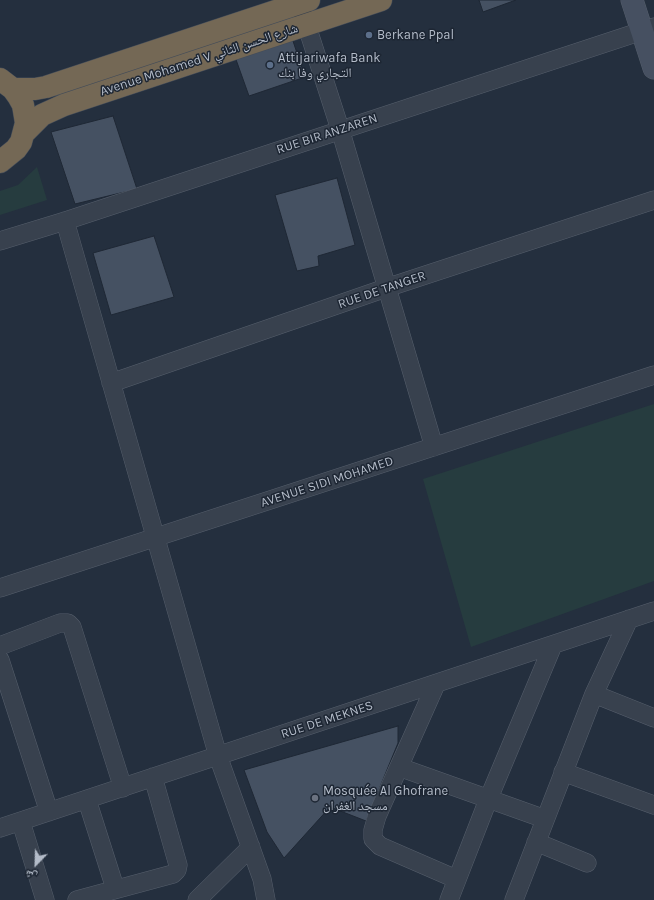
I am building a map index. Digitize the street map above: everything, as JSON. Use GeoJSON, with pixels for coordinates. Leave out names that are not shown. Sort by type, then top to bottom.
{"type":"FeatureCollection","features":[{"type":"Feature","properties":{"kind":"highway","name":"Avenue Mohamed V شارع الحسن الثاني"},"geometry":{"type":"LineString","coordinates":[[24,133],[32,123],[53,109],[381,0]]}},
{"type":"Feature","properties":{"kind":"highway","name":"Avenue Mohamed V شارع الحسن الثاني"},"geometry":{"type":"LineString","coordinates":[[6,84],[35,89],[46,87],[302,1]]}},
{"type":"Feature","properties":{"kind":"highway"},"geometry":{"type":"LineString","coordinates":[[0,162],[16,149],[24,133],[25,114],[21,100],[6,84]]}},
{"type":"Feature","properties":{"kind":"street"},"geometry":{"type":"LineString","coordinates":[[632,0],[648,29],[654,68]]}},
{"type":"Feature","properties":{"kind":"street"},"geometry":{"type":"LineString","coordinates":[[302,1],[306,25],[340,129],[434,447]]}},
{"type":"Feature","properties":{"kind":"street","name":"RUE BIR ANZAREN"},"geometry":{"type":"LineString","coordinates":[[0,241],[648,29]]}},
{"type":"Feature","properties":{"kind":"street","name":"RUE DE TANGER"},"geometry":{"type":"LineString","coordinates":[[111,383],[386,288],[654,200]]}},
{"type":"Feature","properties":{"kind":"street"},"geometry":{"type":"LineString","coordinates":[[64,221],[218,756],[270,899]]}},
{"type":"Feature","properties":{"kind":"street","name":"AVENUE SIDI MOHAMED"},"geometry":{"type":"LineString","coordinates":[[0,588],[654,375]]}},
{"type":"Feature","properties":{"kind":"street","name":"RUE DE MEKNES"},"geometry":{"type":"LineString","coordinates":[[0,828],[654,611]]}},
{"type":"Feature","properties":{"kind":"street"},"geometry":{"type":"LineString","coordinates":[[514,900],[594,694],[629,619]]}},
{"type":"Feature","properties":{"kind":"street"},"geometry":{"type":"LineString","coordinates":[[0,646],[60,623],[68,623],[72,627],[123,788]]}},
{"type":"Feature","properties":{"kind":"street"},"geometry":{"type":"LineString","coordinates":[[448,900],[553,644]]}},
{"type":"Feature","properties":{"kind":"street"},"geometry":{"type":"LineString","coordinates":[[0,660],[49,812]]}},
{"type":"Feature","properties":{"kind":"street"},"geometry":{"type":"LineString","coordinates":[[436,684],[377,816],[373,830],[373,839],[380,846],[456,879]]}},
{"type":"Feature","properties":{"kind":"street"},"geometry":{"type":"LineString","coordinates":[[594,694],[654,718]]}},
{"type":"Feature","properties":{"kind":"street"},"geometry":{"type":"LineString","coordinates":[[399,767],[488,800],[545,819]]}},
{"type":"Feature","properties":{"kind":"street"},"geometry":{"type":"LineString","coordinates":[[563,772],[654,805]]}},
{"type":"Feature","properties":{"kind":"street"},"geometry":{"type":"LineString","coordinates":[[77,900],[115,888],[173,874],[177,870],[178,865],[153,778]]}},
{"type":"Feature","properties":{"kind":"street"},"geometry":{"type":"LineString","coordinates":[[87,800],[115,888]]}},
{"type":"Feature","properties":{"kind":"street"},"geometry":{"type":"LineString","coordinates":[[21,822],[45,900]]}},
{"type":"Feature","properties":{"kind":"street"},"geometry":{"type":"LineString","coordinates":[[536,842],[587,863]]}},
{"type":"Feature","properties":{"kind":"street"},"geometry":{"type":"LineString","coordinates":[[197,900],[251,847]]}},
{"type":"Feature","properties":{"kind":"green space"},"geometry":{"type":"Polygon","coordinates":[[[37,167],[47,200],[0,215],[0,191],[18,185],[37,167]]]}},
{"type":"Feature","properties":{"kind":"green space"},"geometry":{"type":"Polygon","coordinates":[[[654,404],[654,581],[471,647],[423,479],[654,404]]]}},
{"type":"Feature","properties":{"kind":"building"},"geometry":{"type":"Polygon","coordinates":[[[479,0],[516,0],[483,12],[479,0]]]}},
{"type":"Feature","properties":{"kind":"building","name":"Attijariwafa Bank التجاري وفا بنك"},"geometry":{"type":"Polygon","coordinates":[[[291,35],[305,77],[249,96],[234,54],[291,35]]]}},
{"type":"Feature","properties":{"kind":"building"},"geometry":{"type":"Polygon","coordinates":[[[113,116],[137,189],[75,204],[51,132],[113,116]]]}},
{"type":"Feature","properties":{"kind":"building"},"geometry":{"type":"Polygon","coordinates":[[[337,178],[355,245],[318,256],[319,266],[297,271],[275,195],[337,178]]]}},
{"type":"Feature","properties":{"kind":"building"},"geometry":{"type":"Polygon","coordinates":[[[154,236],[174,297],[111,315],[93,253],[154,236]]]}},
{"type":"Feature","properties":{"kind":"building","name":"Mosquée Al Ghofrane مسجد الغفران"},"geometry":{"type":"Polygon","coordinates":[[[398,726],[398,743],[366,821],[330,807],[284,858],[267,832],[244,770],[398,726]]]}},
{"type":"Feature","properties":{"kind":"place","name":"Berkane Ppal"},"geometry":{"type":"Point","coordinates":[369,35]}},
{"type":"Feature","properties":{"kind":"place","name":"Attijariwafa Bank التجاري وفا بنك"},"geometry":{"type":"Point","coordinates":[270,65]}},
{"type":"Feature","properties":{"kind":"place","name":"Mosquée Al Ghofrane مسجد الغفران"},"geometry":{"type":"Point","coordinates":[315,798]}}]}
